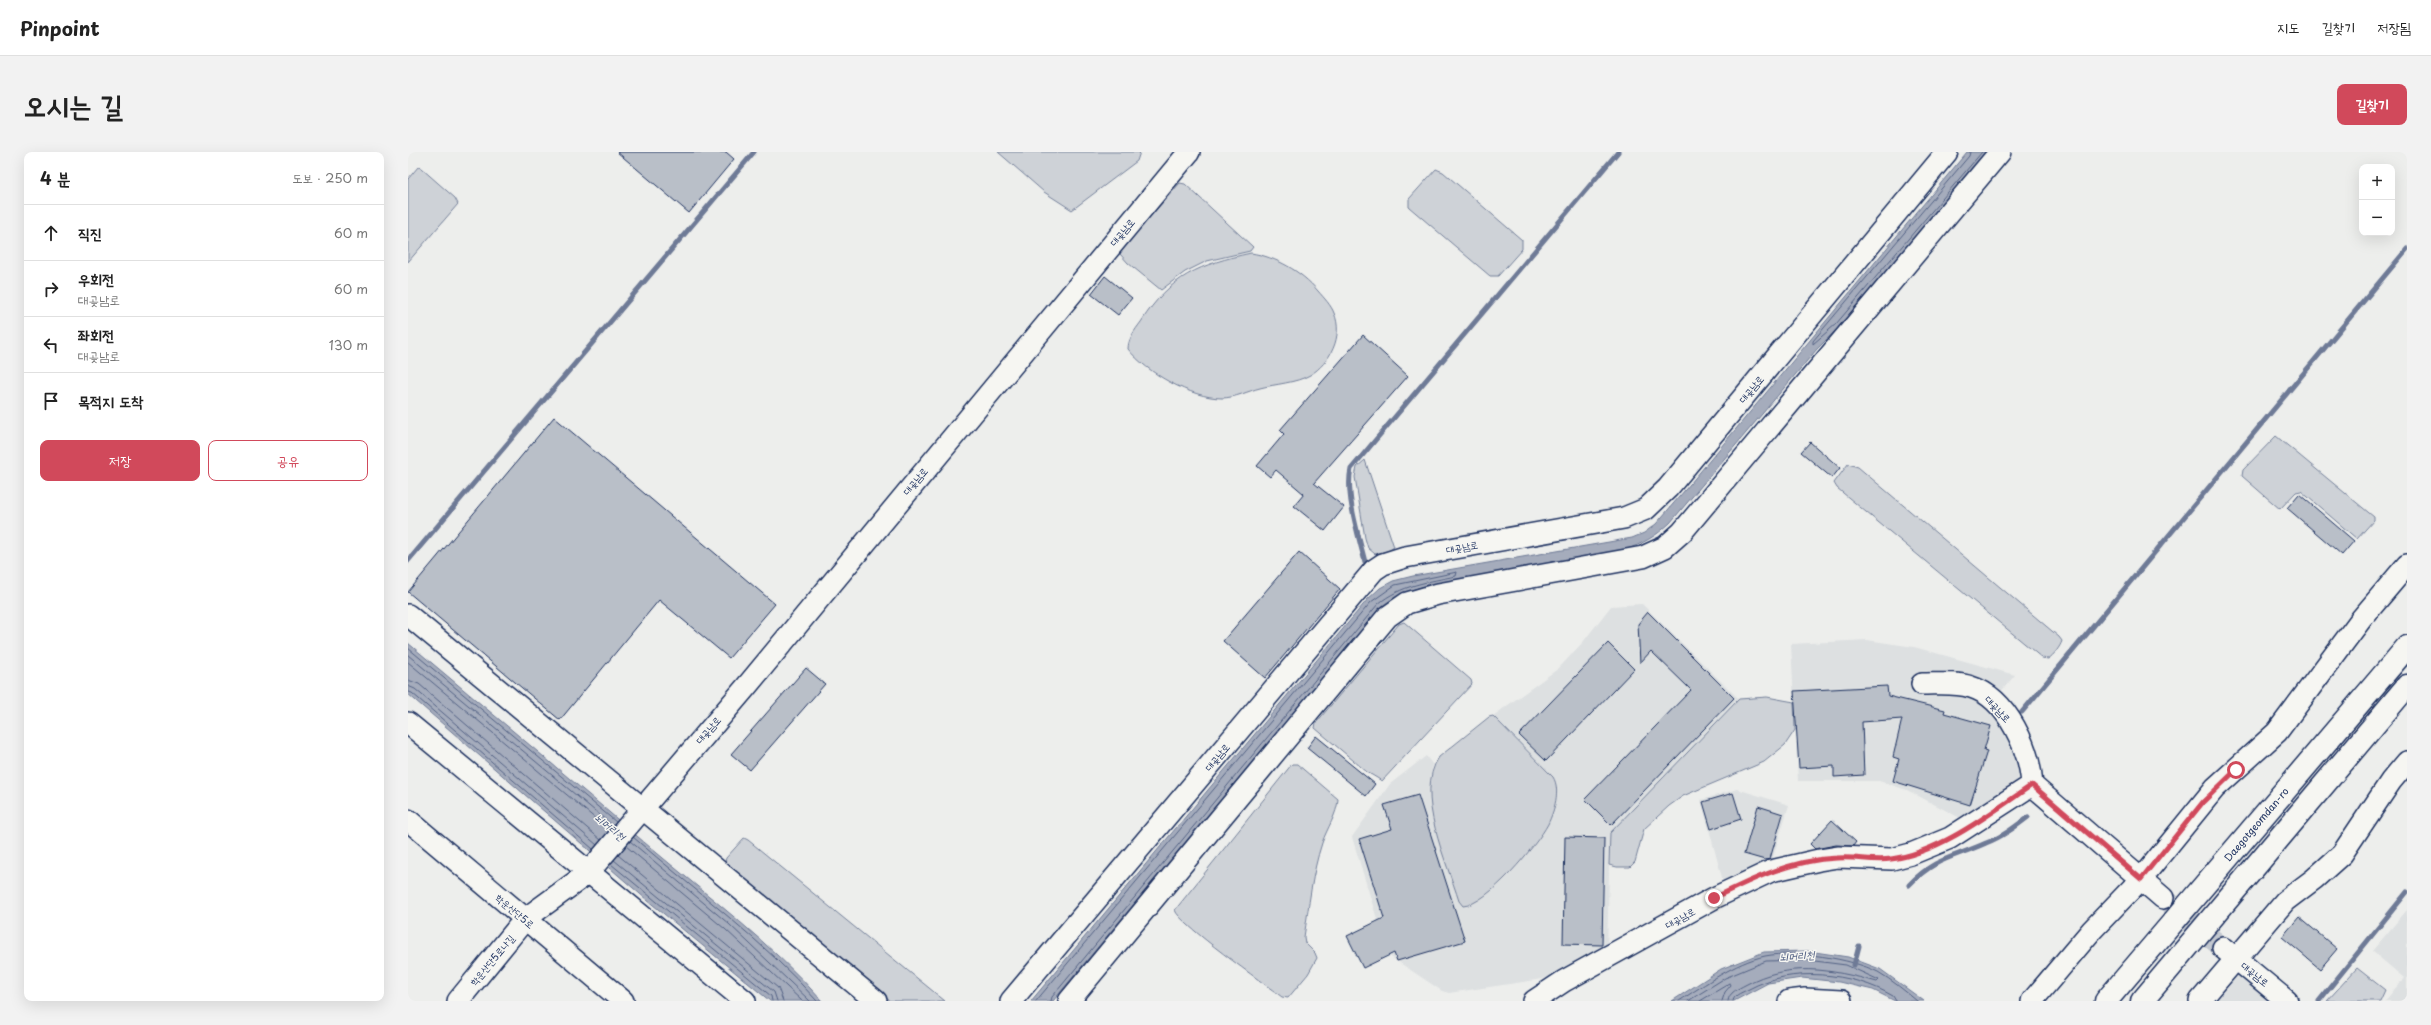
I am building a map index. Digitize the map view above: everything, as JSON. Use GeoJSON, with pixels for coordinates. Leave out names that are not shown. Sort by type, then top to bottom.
{"type":"FeatureCollection","features":[{"type":"Feature","properties":{"kind":"main road","name":"Daegotgeomdan-ro"},"geometry":{"type":"LineString","coordinates":[[2106,1001],[2407,647]]}},
{"type":"Feature","properties":{"kind":"main road"},"geometry":{"type":"LineString","coordinates":[[2142,1001],[2407,686]]}},
{"type":"Feature","properties":{"kind":"street","name":"대곶남로"},"geometry":{"type":"LineString","coordinates":[[588,873],[640,809],[746,687],[1189,152]]}},
{"type":"Feature","properties":{"kind":"street","name":"대곶남로"},"geometry":{"type":"LineString","coordinates":[[1011,1001],[1374,570],[1383,564],[1405,557],[1624,518],[1646,509],[1668,488],[1947,152]]}},
{"type":"Feature","properties":{"kind":"street"},"geometry":{"type":"LineString","coordinates":[[1069,1001],[1387,617],[1407,603],[1432,595],[1643,557],[1665,547],[1682,532],[2000,152]]}},
{"type":"Feature","properties":{"kind":"street"},"geometry":{"type":"LineString","coordinates":[[2032,1001],[2092,930],[2141,879],[2215,788],[2277,732],[2362,618],[2407,565]]}},
{"type":"Feature","properties":{"kind":"street"},"geometry":{"type":"LineString","coordinates":[[408,615],[640,809],[876,1001]]}},
{"type":"Feature","properties":{"kind":"street","name":"대곶남로"},"geometry":{"type":"LineString","coordinates":[[1534,1001],[1564,981],[1714,898],[1771,871],[1838,857],[1892,859],[1916,852],[1950,838],[2032,785],[2031,767],[2024,746],[2007,716],[1988,697],[1979,690],[1962,685],[1922,684]]}},
{"type":"Feature","properties":{"kind":"street"},"geometry":{"type":"LineString","coordinates":[[408,723],[745,1001]]}},
{"type":"Feature","properties":{"kind":"street"},"geometry":{"type":"LineString","coordinates":[[2200,1001],[2229,953],[2284,901],[2314,879],[2342,854],[2391,781],[2407,762]]}},
{"type":"Feature","properties":{"kind":"street"},"geometry":{"type":"LineString","coordinates":[[2032,785],[2163,898]]}},
{"type":"Feature","properties":{"kind":"street","name":"학운산단5로"},"geometry":{"type":"LineString","coordinates":[[408,820],[623,1001]]}},
{"type":"Feature","properties":{"kind":"street","name":"학운산단5로나길"},"geometry":{"type":"LineString","coordinates":[[458,1001],[525,919],[588,873]]}},
{"type":"Feature","properties":{"kind":"street","name":"대곶남로"},"geometry":{"type":"LineString","coordinates":[[2229,953],[2287,1001]]}},
{"type":"Feature","properties":{"kind":"street"},"geometry":{"type":"LineString","coordinates":[[1789,1001],[1805,999],[1841,1001]]}},
{"type":"Feature","properties":{"kind":"shaded area"},"geometry":{"type":"Polygon","coordinates":[[[998,152],[1140,152],[1137,161],[1072,210],[1044,192],[998,152]]]}},
{"type":"Feature","properties":{"kind":"shaded area"},"geometry":{"type":"Polygon","coordinates":[[[418,167],[455,198],[458,204],[408,262],[408,179],[418,167]]]}},
{"type":"Feature","properties":{"kind":"shaded area"},"geometry":{"type":"Polygon","coordinates":[[[1436,169],[1443,172],[1522,240],[1522,249],[1498,276],[1490,276],[1409,207],[1409,199],[1436,169]]]}},
{"type":"Feature","properties":{"kind":"shaded area"},"geometry":{"type":"Polygon","coordinates":[[[1180,183],[1185,184],[1253,247],[1250,251],[1207,261],[1185,272],[1161,290],[1128,263],[1120,254],[1123,247],[1180,183]]]}},
{"type":"Feature","properties":{"kind":"shaded area"},"geometry":{"type":"Polygon","coordinates":[[[1251,253],[1270,258],[1296,271],[1311,284],[1331,307],[1337,322],[1336,340],[1329,356],[1317,370],[1298,380],[1260,388],[1232,397],[1210,397],[1184,389],[1158,375],[1146,367],[1128,349],[1132,335],[1152,306],[1163,293],[1175,283],[1188,274],[1216,262],[1251,253]]]}},
{"type":"Feature","properties":{"kind":"shaded area"},"geometry":{"type":"Polygon","coordinates":[[[2276,436],[2374,517],[2374,520],[2357,539],[2301,491],[2296,492],[2280,509],[2242,476],[2243,470],[2276,436]]]}},
{"type":"Feature","properties":{"kind":"shaded area"},"geometry":{"type":"Polygon","coordinates":[[[1365,460],[1394,547],[1388,551],[1375,554],[1368,548],[1365,538],[1355,477],[1357,467],[1365,460]]]}},
{"type":"Feature","properties":{"kind":"shaded area"},"geometry":{"type":"Polygon","coordinates":[[[1848,464],[1858,467],[2059,637],[2062,641],[2055,653],[2048,659],[2042,658],[1837,488],[1834,483],[1848,464]]]}},
{"type":"Feature","properties":{"kind":"shaded area"},"geometry":{"type":"Polygon","coordinates":[[[1642,604],[1739,699],[1610,833],[1607,952],[1568,972],[1542,979],[1449,993],[1442,991],[1388,955],[1352,837],[1390,784],[1426,756],[1433,765],[1430,782],[1449,869],[1459,901],[1548,824],[1557,790],[1553,777],[1493,716],[1559,668],[1583,642],[1611,606],[1642,604]]]}},
{"type":"Feature","properties":{"kind":"shaded area"},"geometry":{"type":"Polygon","coordinates":[[[1404,622],[1471,680],[1472,684],[1382,781],[1367,772],[1315,728],[1316,723],[1399,624],[1404,622]]]}},
{"type":"Feature","properties":{"kind":"shaded area"},"geometry":{"type":"Polygon","coordinates":[[[1867,640],[1914,647],[2015,675],[1988,707],[1999,717],[2023,767],[2013,792],[1964,820],[1907,790],[1879,781],[1798,781],[1791,644],[1867,640]]]}},
{"type":"Feature","properties":{"kind":"shaded area"},"geometry":{"type":"Polygon","coordinates":[[[1767,697],[1794,702],[1795,730],[1785,745],[1764,762],[1683,796],[1669,806],[1644,829],[1635,862],[1630,867],[1617,867],[1609,865],[1610,833],[1739,699],[1767,697]]]}},
{"type":"Feature","properties":{"kind":"shaded area"},"geometry":{"type":"Polygon","coordinates":[[[1493,716],[1553,777],[1557,794],[1548,824],[1523,859],[1485,896],[1473,903],[1463,906],[1459,901],[1435,828],[1431,809],[1430,790],[1432,772],[1439,757],[1489,717],[1493,716]]]}},
{"type":"Feature","properties":{"kind":"shaded area"},"geometry":{"type":"Polygon","coordinates":[[[1292,764],[1297,764],[1338,799],[1336,811],[1324,837],[1316,866],[1304,937],[1305,943],[1315,953],[1317,958],[1308,974],[1288,998],[1282,997],[1206,940],[1191,928],[1175,910],[1292,764]]]}},
{"type":"Feature","properties":{"kind":"shaded area"},"geometry":{"type":"Polygon","coordinates":[[[1737,789],[1789,805],[1771,864],[1724,885],[1701,800],[1737,789]]]}},
{"type":"Feature","properties":{"kind":"shaded area"},"geometry":{"type":"Polygon","coordinates":[[[744,838],[945,1001],[890,1001],[880,993],[727,866],[725,862],[726,858],[744,838]]]}},
{"type":"Feature","properties":{"kind":"shaded area"},"geometry":{"type":"Polygon","coordinates":[[[2407,910],[2407,1001],[2385,1001],[2404,978],[2372,951],[2407,910]]]}},
{"type":"Feature","properties":{"kind":"shaded area"},"geometry":{"type":"Polygon","coordinates":[[[2357,968],[2385,990],[2380,1001],[2327,1001],[2357,968]]]}},
{"type":"Feature","properties":{"kind":"shaded area"},"geometry":{"type":"Polygon","coordinates":[[[2236,973],[2243,974],[2276,1001],[2212,1001],[2236,973]]]}},
{"type":"Feature","properties":{"kind":"water"},"geometry":{"type":"Polygon","coordinates":[[[1967,152],[1987,152],[1839,327],[1817,349],[1670,523],[1649,539],[1624,550],[1424,586],[1401,594],[1381,607],[1053,1001],[1031,1001],[1368,599],[1380,588],[1393,581],[1413,576],[1632,538],[1644,533],[1656,524],[1685,490],[1967,152]]]}},
{"type":"Feature","properties":{"kind":"water","name":"뇌머리천"},"geometry":{"type":"Polygon","coordinates":[[[408,643],[761,940],[803,980],[822,1001],[770,1001],[647,900],[408,694],[408,643]]]}},
{"type":"Feature","properties":{"kind":"water","name":"뇌머리천"},"geometry":{"type":"Polygon","coordinates":[[[1808,951],[1848,957],[1880,969],[1924,1001],[1895,1001],[1873,990],[1839,982],[1802,978],[1768,983],[1734,1001],[1672,1001],[1721,969],[1764,952],[1808,951]]]}},
{"type":"Feature","properties":{"kind":"building"},"geometry":{"type":"Polygon","coordinates":[[[617,152],[726,152],[734,159],[689,213],[617,152]]]}},
{"type":"Feature","properties":{"kind":"building"},"geometry":{"type":"Polygon","coordinates":[[[1105,276],[1132,298],[1118,315],[1091,294],[1105,276]]]}},
{"type":"Feature","properties":{"kind":"building"},"geometry":{"type":"Polygon","coordinates":[[[1363,335],[1408,376],[1314,483],[1344,507],[1325,531],[1294,506],[1304,494],[1276,470],[1270,477],[1257,466],[1284,434],[1280,430],[1363,335]]]}},
{"type":"Feature","properties":{"kind":"building"},"geometry":{"type":"Polygon","coordinates":[[[554,417],[775,604],[729,658],[659,600],[560,720],[408,592],[554,417]]]}},
{"type":"Feature","properties":{"kind":"building"},"geometry":{"type":"Polygon","coordinates":[[[1810,442],[1840,468],[1832,478],[1801,452],[1810,442]]]}},
{"type":"Feature","properties":{"kind":"building"},"geometry":{"type":"Polygon","coordinates":[[[2299,494],[2354,541],[2342,555],[2287,508],[2299,494]]]}},
{"type":"Feature","properties":{"kind":"building"},"geometry":{"type":"Polygon","coordinates":[[[1299,552],[1340,589],[1265,678],[1223,641],[1299,552]]]}},
{"type":"Feature","properties":{"kind":"building"},"geometry":{"type":"Polygon","coordinates":[[[1648,612],[1734,698],[1611,825],[1585,799],[1691,690],[1651,651],[1640,663],[1638,624],[1648,612]]]}},
{"type":"Feature","properties":{"kind":"building"},"geometry":{"type":"Polygon","coordinates":[[[1608,643],[1634,669],[1546,761],[1519,735],[1608,643]]]}},
{"type":"Feature","properties":{"kind":"building"},"geometry":{"type":"Polygon","coordinates":[[[806,668],[825,684],[750,770],[731,754],[806,668]]]}},
{"type":"Feature","properties":{"kind":"building"},"geometry":{"type":"Polygon","coordinates":[[[1887,686],[1888,696],[1945,710],[1944,713],[1991,726],[1984,750],[1987,751],[1970,805],[1893,781],[1899,759],[1893,757],[1902,719],[1862,722],[1864,775],[1834,777],[1834,766],[1799,768],[1794,691],[1887,686]]]}},
{"type":"Feature","properties":{"kind":"building"},"geometry":{"type":"Polygon","coordinates":[[[1316,736],[1375,784],[1366,796],[1307,748],[1316,736]]]}},
{"type":"Feature","properties":{"kind":"building"},"geometry":{"type":"Polygon","coordinates":[[[1733,793],[1741,819],[1711,829],[1703,802],[1733,793]]]}},
{"type":"Feature","properties":{"kind":"building"},"geometry":{"type":"Polygon","coordinates":[[[1418,795],[1465,941],[1397,961],[1394,953],[1363,968],[1347,936],[1384,918],[1359,839],[1392,829],[1384,805],[1418,795]]]}},
{"type":"Feature","properties":{"kind":"building"},"geometry":{"type":"Polygon","coordinates":[[[1758,806],[1783,814],[1770,859],[1765,860],[1744,854],[1758,806]]]}},
{"type":"Feature","properties":{"kind":"building"},"geometry":{"type":"Polygon","coordinates":[[[1832,820],[1856,842],[1853,846],[1836,845],[1815,849],[1810,844],[1832,820]]]}},
{"type":"Feature","properties":{"kind":"building"},"geometry":{"type":"Polygon","coordinates":[[[1565,837],[1604,838],[1602,945],[1563,944],[1565,837]]]}},
{"type":"Feature","properties":{"kind":"building"},"geometry":{"type":"Polygon","coordinates":[[[2299,917],[2337,949],[2320,969],[2282,937],[2299,917]]]}},
{"type":"Feature","properties":{"kind":"waterway"},"geometry":{"type":"LineString","coordinates":[[408,561],[754,152]]}},
{"type":"Feature","properties":{"kind":"waterway"},"geometry":{"type":"LineString","coordinates":[[1365,562],[1351,503],[1351,469],[1618,152]]}},
{"type":"Feature","properties":{"kind":"waterway"},"geometry":{"type":"LineString","coordinates":[[2022,712],[2407,249]]}},
{"type":"Feature","properties":{"kind":"waterway"},"geometry":{"type":"LineString","coordinates":[[1909,885],[1937,863],[1997,838],[2028,817]]}},
{"type":"Feature","properties":{"kind":"waterway"},"geometry":{"type":"LineString","coordinates":[[2319,1001],[2407,892]]}},
{"type":"Feature","properties":{"kind":"waterway"},"geometry":{"type":"LineString","coordinates":[[1854,965],[1859,946]]}},
{"type":"Feature","properties":{"kind":"tunnel"},"geometry":{"type":"LineString","coordinates":[[2163,898],[2223,948]]}},
{"type":"Feature","properties":{"kind":"route"},"geometry":{"type":"LineString","coordinates":[[1714,898],[1771,871],[1800,862],[1838,857],[1874,860],[1892,859],[1911,854],[1950,838],[2032,785],[2141,879],[2179,830],[2215,788],[2236,770]]}}]}
